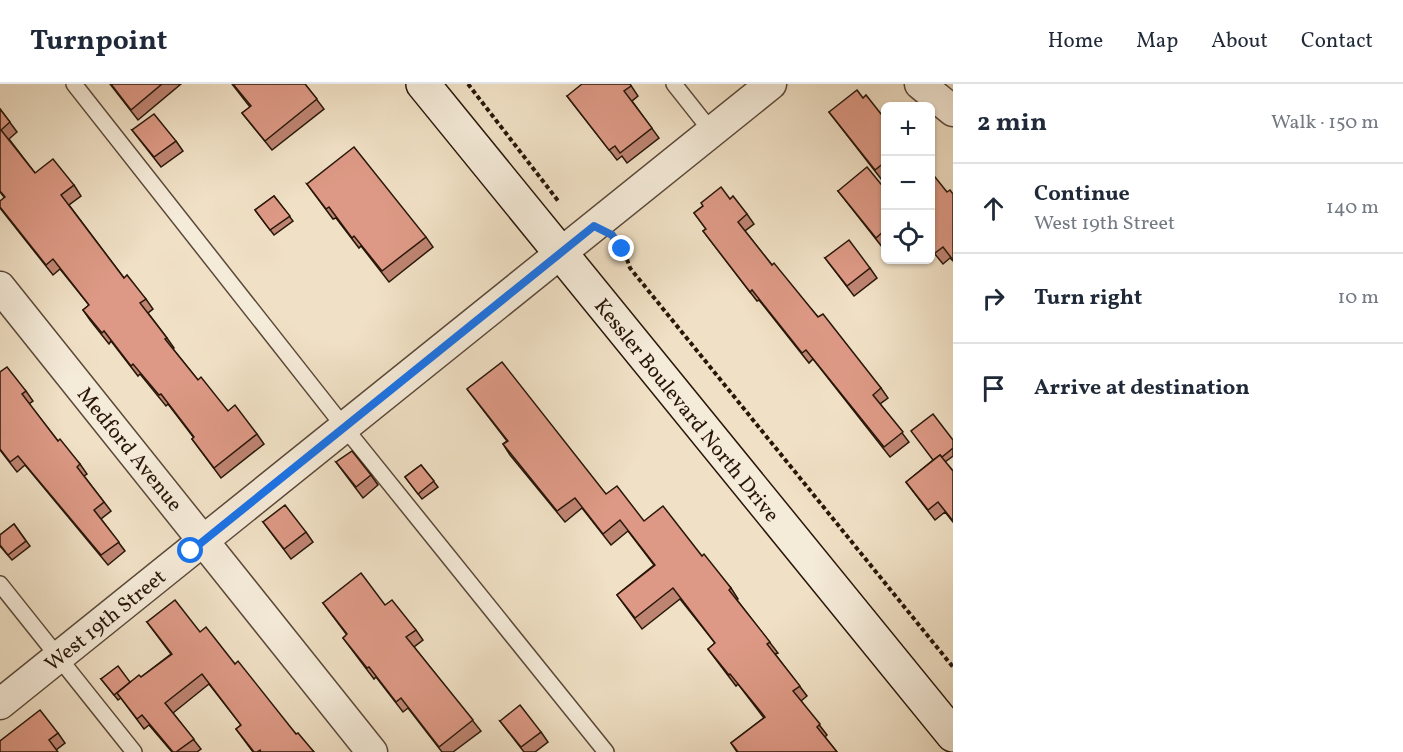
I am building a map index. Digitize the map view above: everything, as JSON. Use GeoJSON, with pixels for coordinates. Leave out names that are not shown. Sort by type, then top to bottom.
{"type":"FeatureCollection","features":[{"type":"Feature","properties":{"kind":"main road","name":"Kessler Boulevard North Drive"},"geometry":{"type":"LineString","coordinates":[[423,84],[953,735]]}},
{"type":"Feature","properties":{"kind":"street","name":"West 19th Street"},"geometry":{"type":"LineString","coordinates":[[0,704],[771,84]]}},
{"type":"Feature","properties":{"kind":"street"},"geometry":{"type":"LineString","coordinates":[[920,84],[953,111]]}},
{"type":"Feature","properties":{"kind":"street","name":"Medford Avenue"},"geometry":{"type":"LineString","coordinates":[[0,287],[372,752]]}},
{"type":"Feature","properties":{"kind":"street"},"geometry":{"type":"LineString","coordinates":[[942,752],[953,743]]}},
{"type":"Feature","properties":{"kind":"lane"},"geometry":{"type":"LineString","coordinates":[[74,84],[345,428],[606,752]]}},
{"type":"Feature","properties":{"kind":"lane"},"geometry":{"type":"LineString","coordinates":[[674,84],[712,132]]}},
{"type":"Feature","properties":{"kind":"lane"},"geometry":{"type":"LineString","coordinates":[[0,584],[134,752]]}},
{"type":"Feature","properties":{"kind":"path"},"geometry":{"type":"LineString","coordinates":[[468,84],[571,217],[612,235],[622,249],[630,268],[953,667]]}},
{"type":"Feature","properties":{"kind":"building"},"geometry":{"type":"Polygon","coordinates":[[[111,84],[162,84],[131,110],[111,84]]]}},
{"type":"Feature","properties":{"kind":"building"},"geometry":{"type":"Polygon","coordinates":[[[233,84],[305,84],[317,99],[265,141],[242,113],[251,106],[233,84]]]}},
{"type":"Feature","properties":{"kind":"building"},"geometry":{"type":"Polygon","coordinates":[[[582,84],[630,84],[631,86],[624,91],[652,128],[620,153],[615,146],[609,150],[567,96],[582,84]]]}},
{"type":"Feature","properties":{"kind":"building"},"geometry":{"type":"Polygon","coordinates":[[[857,90],[863,98],[866,95],[881,114],[881,165],[875,170],[829,112],[857,90]]]}},
{"type":"Feature","properties":{"kind":"building"},"geometry":{"type":"Polygon","coordinates":[[[0,109],[10,122],[1,130],[35,173],[53,159],[74,185],[61,195],[124,278],[127,275],[146,299],[140,303],[167,338],[165,339],[198,380],[201,377],[228,411],[235,405],[257,434],[214,468],[161,394],[159,395],[133,364],[131,366],[104,331],[102,333],[83,310],[89,305],[53,259],[46,265],[0,207],[0,201],[5,197],[0,191],[0,109]]]}},
{"type":"Feature","properties":{"kind":"building"},"geometry":{"type":"Polygon","coordinates":[[[154,114],[176,141],[154,157],[132,130],[154,114]]]}},
{"type":"Feature","properties":{"kind":"building"},"geometry":{"type":"Polygon","coordinates":[[[354,147],[426,237],[382,271],[354,236],[352,238],[329,207],[326,209],[307,184],[354,147]]]}},
{"type":"Feature","properties":{"kind":"building"},"geometry":{"type":"Polygon","coordinates":[[[867,167],[881,184],[881,234],[876,238],[838,191],[867,167]]]}},
{"type":"Feature","properties":{"kind":"building"},"geometry":{"type":"Polygon","coordinates":[[[935,177],[947,192],[950,190],[953,194],[953,260],[943,247],[935,253],[935,177]]]}},
{"type":"Feature","properties":{"kind":"building"},"geometry":{"type":"Polygon","coordinates":[[[721,187],[730,199],[733,196],[747,214],[738,222],[772,265],[774,263],[818,317],[823,314],[881,388],[873,395],[903,432],[884,447],[806,350],[802,353],[752,290],[750,292],[703,231],[706,229],[694,213],[703,206],[701,203],[721,187]]]}},
{"type":"Feature","properties":{"kind":"building"},"geometry":{"type":"Polygon","coordinates":[[[274,196],[290,216],[270,230],[255,210],[274,196]]]}},
{"type":"Feature","properties":{"kind":"building"},"geometry":{"type":"Polygon","coordinates":[[[849,240],[870,268],[847,286],[825,258],[849,240]]]}},
{"type":"Feature","properties":{"kind":"building"},"geometry":{"type":"Polygon","coordinates":[[[502,362],[606,494],[617,486],[644,521],[663,506],[702,556],[704,554],[731,588],[729,590],[770,642],[767,644],[800,686],[793,691],[820,724],[817,727],[837,752],[738,752],[731,743],[765,717],[708,649],[715,643],[673,588],[635,618],[617,595],[655,565],[620,520],[603,534],[575,498],[557,511],[503,444],[508,441],[467,389],[502,362]]]}},
{"type":"Feature","properties":{"kind":"building"},"geometry":{"type":"Polygon","coordinates":[[[7,367],[26,391],[22,394],[58,441],[60,439],[80,464],[77,467],[104,502],[94,510],[119,542],[101,555],[18,456],[10,462],[0,449],[0,372],[7,367]]]}},
{"type":"Feature","properties":{"kind":"building"},"geometry":{"type":"Polygon","coordinates":[[[933,414],[953,440],[953,448],[942,457],[940,455],[933,460],[911,431],[933,414]]]}},
{"type":"Feature","properties":{"kind":"building"},"geometry":{"type":"Polygon","coordinates":[[[352,451],[371,475],[356,487],[336,462],[352,451]]]}},
{"type":"Feature","properties":{"kind":"building"},"geometry":{"type":"Polygon","coordinates":[[[940,455],[953,471],[953,521],[938,502],[928,510],[906,482],[940,455]]]}},
{"type":"Feature","properties":{"kind":"building"},"geometry":{"type":"Polygon","coordinates":[[[421,465],[434,481],[418,494],[405,477],[421,465]]]}},
{"type":"Feature","properties":{"kind":"building"},"geometry":{"type":"Polygon","coordinates":[[[285,505],[306,532],[284,549],[263,522],[285,505]]]}},
{"type":"Feature","properties":{"kind":"building"},"geometry":{"type":"Polygon","coordinates":[[[14,524],[26,541],[8,555],[0,545],[0,535],[14,524]]]}},
{"type":"Feature","properties":{"kind":"building"},"geometry":{"type":"Polygon","coordinates":[[[361,573],[385,605],[392,600],[416,630],[406,637],[473,720],[439,747],[401,698],[396,702],[369,667],[367,668],[343,638],[347,634],[323,603],[361,573]]]}},
{"type":"Feature","properties":{"kind":"building"},"geometry":{"type":"Polygon","coordinates":[[[175,600],[200,632],[206,627],[235,664],[238,661],[296,734],[298,733],[314,752],[261,752],[260,750],[254,752],[236,729],[241,725],[202,674],[165,703],[194,739],[176,752],[173,752],[142,715],[137,719],[117,693],[139,675],[141,677],[172,654],[147,622],[175,600]]]}},
{"type":"Feature","properties":{"kind":"building"},"geometry":{"type":"Polygon","coordinates":[[[118,666],[130,682],[114,695],[101,679],[118,666]]]}},
{"type":"Feature","properties":{"kind":"building"},"geometry":{"type":"Polygon","coordinates":[[[520,705],[541,732],[521,747],[500,721],[520,705]]]}},
{"type":"Feature","properties":{"kind":"building"},"geometry":{"type":"Polygon","coordinates":[[[40,710],[58,733],[49,740],[58,752],[0,752],[0,741],[40,710]]]}},
{"type":"Feature","properties":{"kind":"route"},"geometry":{"type":"LineString","coordinates":[[191,551],[594,226],[612,235],[622,249]]}}]}
